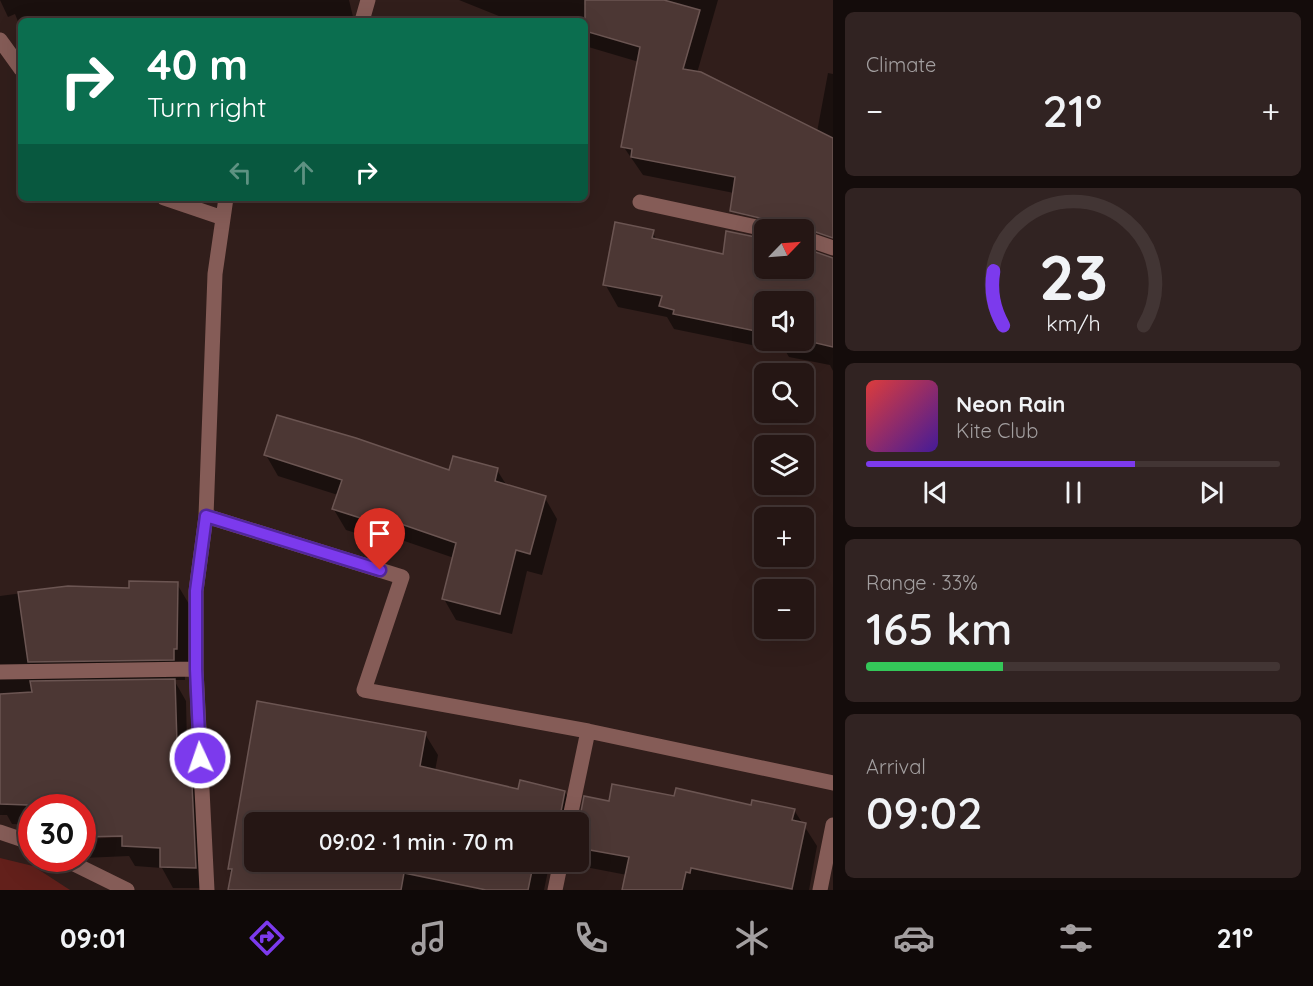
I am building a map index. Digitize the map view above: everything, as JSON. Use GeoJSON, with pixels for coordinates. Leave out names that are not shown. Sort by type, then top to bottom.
{"type":"FeatureCollection","features":[{"type":"Feature","properties":{"kind":"street"},"geometry":{"type":"LineString","coordinates":[[363,18],[368,0]]}},
{"type":"Feature","properties":{"kind":"street"},"geometry":{"type":"LineString","coordinates":[[0,40],[18,65]]}},
{"type":"Feature","properties":{"kind":"street"},"geometry":{"type":"LineString","coordinates":[[173,201],[223,218]]}},
{"type":"Feature","properties":{"kind":"street"},"geometry":{"type":"LineString","coordinates":[[207,890],[196,669],[196,591],[206,516],[215,274],[226,201]]}},
{"type":"Feature","properties":{"kind":"street"},"geometry":{"type":"LineString","coordinates":[[640,202],[754,227]]}},
{"type":"Feature","properties":{"kind":"street"},"geometry":{"type":"LineString","coordinates":[[814,241],[833,248]]}},
{"type":"Feature","properties":{"kind":"street"},"geometry":{"type":"LineString","coordinates":[[206,516],[402,577],[364,690],[588,731],[833,783]]}},
{"type":"Feature","properties":{"kind":"street"},"geometry":{"type":"LineString","coordinates":[[0,672],[196,669]]}},
{"type":"Feature","properties":{"kind":"street"},"geometry":{"type":"LineString","coordinates":[[571,812],[588,731]]}},
{"type":"Feature","properties":{"kind":"street"},"geometry":{"type":"LineString","coordinates":[[820,890],[833,825]]}},
{"type":"Feature","properties":{"kind":"street"},"geometry":{"type":"LineString","coordinates":[[0,832],[18,838]]}},
{"type":"Feature","properties":{"kind":"street"},"geometry":{"type":"LineString","coordinates":[[90,872],[125,890]]}},
{"type":"Feature","properties":{"kind":"street"},"geometry":{"type":"LineString","coordinates":[[555,890],[559,872]]}},
{"type":"Feature","properties":{"kind":"shaded area"},"geometry":{"type":"Polygon","coordinates":[[[0,858],[18,862],[18,872],[42,872],[70,890],[0,890],[0,858]]]}},
{"type":"Feature","properties":{"kind":"building"},"geometry":{"type":"Polygon","coordinates":[[[585,0],[664,0],[700,10],[683,69],[701,72],[833,138],[833,238],[814,231],[814,219],[764,219],[730,211],[735,177],[631,157],[632,149],[621,147],[640,47],[588,32],[588,18],[585,18],[585,0]]]}},
{"type":"Feature","properties":{"kind":"building"},"geometry":{"type":"Polygon","coordinates":[[[615,222],[654,230],[652,238],[723,254],[726,231],[754,237],[754,279],[814,279],[814,251],[833,258],[833,347],[814,343],[814,291],[754,291],[754,331],[673,314],[674,310],[659,306],[662,296],[603,285],[615,222]]]}},
{"type":"Feature","properties":{"kind":"building"},"geometry":{"type":"Polygon","coordinates":[[[277,415],[356,438],[449,470],[453,456],[498,468],[495,481],[546,496],[530,554],[516,550],[500,614],[442,599],[456,543],[372,514],[370,521],[332,509],[342,480],[264,455],[277,415]]]}},
{"type":"Feature","properties":{"kind":"building"},"geometry":{"type":"Polygon","coordinates":[[[129,581],[178,582],[177,649],[174,649],[174,660],[28,662],[18,592],[68,586],[129,588],[129,581]]]}},
{"type":"Feature","properties":{"kind":"building"},"geometry":{"type":"Polygon","coordinates":[[[175,679],[177,743],[190,743],[196,868],[160,867],[160,848],[122,846],[122,836],[96,837],[96,794],[18,794],[18,805],[0,804],[0,694],[32,692],[30,681],[175,679]]]}},
{"type":"Feature","properties":{"kind":"building"},"geometry":{"type":"Polygon","coordinates":[[[257,701],[426,732],[420,766],[518,789],[520,780],[565,791],[561,812],[244,812],[244,872],[532,872],[528,890],[486,890],[404,873],[401,890],[228,890],[232,869],[228,869],[257,701]]]}},
{"type":"Feature","properties":{"kind":"building"},"geometry":{"type":"Polygon","coordinates":[[[612,784],[674,796],[676,788],[751,805],[752,800],[795,809],[792,820],[806,823],[792,889],[691,868],[690,873],[686,872],[682,890],[622,890],[629,857],[589,850],[589,812],[581,812],[584,796],[609,801],[612,784]]]}},
{"type":"Feature","properties":{"kind":"route"},"geometry":{"type":"LineString","coordinates":[[200,758],[196,669],[196,591],[206,516],[380,570]]}}]}
